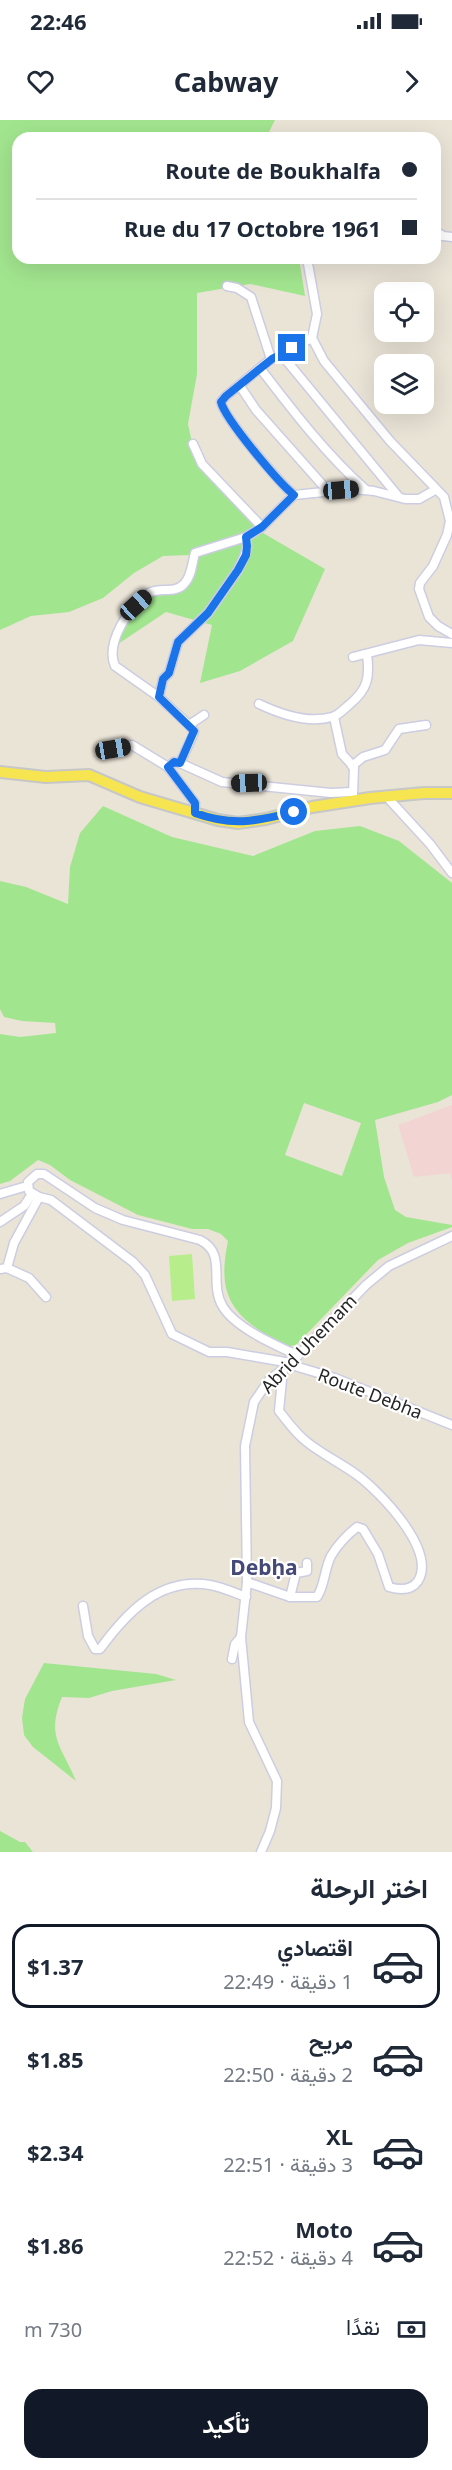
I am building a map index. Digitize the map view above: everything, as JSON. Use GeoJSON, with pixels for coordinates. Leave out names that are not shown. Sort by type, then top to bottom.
{"type":"FeatureCollection","features":[{"type":"Feature","properties":{"kind":"main road"},"geometry":{"type":"LineString","coordinates":[[0,772],[46,777],[89,775],[140,797],[228,822],[246,822],[353,796],[452,793]]}},
{"type":"Feature","properties":{"kind":"street"},"geometry":{"type":"LineString","coordinates":[[308,264],[317,314],[312,338],[332,372],[435,490],[444,497],[449,515],[448,528],[438,556],[423,578],[419,589],[429,617],[438,626],[452,633]]}},
{"type":"Feature","properties":{"kind":"street"},"geometry":{"type":"LineString","coordinates":[[227,286],[237,288],[251,297],[272,359]]}},
{"type":"Feature","properties":{"kind":"street"},"geometry":{"type":"LineString","coordinates":[[312,338],[272,359],[221,402],[257,454],[286,489],[294,495],[312,495],[327,490],[366,490],[405,499],[419,499],[435,490]]}},
{"type":"Feature","properties":{"kind":"street"},"geometry":{"type":"LineString","coordinates":[[281,354],[398,496]]}},
{"type":"Feature","properties":{"kind":"street"},"geometry":{"type":"LineString","coordinates":[[260,368],[301,421],[343,469],[366,490]]}},
{"type":"Feature","properties":{"kind":"street"},"geometry":{"type":"LineString","coordinates":[[240,386],[256,410],[327,490]]}},
{"type":"Feature","properties":{"kind":"street"},"geometry":{"type":"LineString","coordinates":[[193,444],[202,464],[262,527]]}},
{"type":"Feature","properties":{"kind":"street"},"geometry":{"type":"LineString","coordinates":[[180,763],[194,731],[159,697],[115,666],[113,660],[115,642],[122,626],[136,605],[148,594],[155,591],[176,590],[184,585],[189,577],[195,553],[246,537],[262,527],[294,495]]}},
{"type":"Feature","properties":{"kind":"street"},"geometry":{"type":"LineString","coordinates":[[159,697],[163,679],[169,673],[178,642],[208,613],[238,570],[246,555],[246,537]]}},
{"type":"Feature","properties":{"kind":"street"},"geometry":{"type":"LineString","coordinates":[[353,657],[419,640],[452,643]]}},
{"type":"Feature","properties":{"kind":"street"},"geometry":{"type":"LineString","coordinates":[[259,704],[293,717],[315,719],[334,717],[363,693],[368,673],[367,654]]}},
{"type":"Feature","properties":{"kind":"street"},"geometry":{"type":"LineString","coordinates":[[189,725],[204,715]]}},
{"type":"Feature","properties":{"kind":"street"},"geometry":{"type":"LineString","coordinates":[[168,767],[174,762],[180,763],[222,782],[353,796],[352,766],[342,754],[334,717]]}},
{"type":"Feature","properties":{"kind":"street"},"geometry":{"type":"LineString","coordinates":[[352,766],[363,758],[385,750],[399,729],[426,725]]}},
{"type":"Feature","properties":{"kind":"street"},"geometry":{"type":"LineString","coordinates":[[113,749],[132,745],[168,767],[195,803],[195,813]]}},
{"type":"Feature","properties":{"kind":"street"},"geometry":{"type":"LineString","coordinates":[[386,796],[430,844],[452,873]]}},
{"type":"Feature","properties":{"kind":"street"},"geometry":{"type":"LineString","coordinates":[[46,1297],[29,1278],[4,1268],[33,1192],[32,1177],[44,1174],[72,1194],[114,1216],[211,1245],[216,1256],[218,1295],[223,1307],[253,1333],[297,1355]]}},
{"type":"Feature","properties":{"kind":"street"},"geometry":{"type":"LineString","coordinates":[[0,1194],[33,1192]]}},
{"type":"Feature","properties":{"kind":"street"},"geometry":{"type":"LineString","coordinates":[[0,1222],[24,1206],[33,1192]]}},
{"type":"Feature","properties":{"kind":"street","name":"Route Debha"},"geometry":{"type":"LineString","coordinates":[[33,1192],[51,1200],[133,1262],[145,1275],[172,1334],[209,1352],[227,1352],[335,1378],[452,1425]]}},
{"type":"Feature","properties":{"kind":"street","name":"Abrid Uhemam"},"geometry":{"type":"LineString","coordinates":[[261,1852],[276,1808],[277,1781],[249,1722],[241,1637],[247,1582],[245,1446],[254,1402],[270,1380],[366,1285],[389,1266],[452,1236]]}},
{"type":"Feature","properties":{"kind":"street"},"geometry":{"type":"LineString","coordinates":[[247,1582],[290,1597],[317,1598],[323,1587],[331,1557],[357,1527],[363,1529],[378,1554],[389,1587],[397,1590],[409,1588],[418,1581],[419,1552],[412,1535],[392,1509],[359,1476],[304,1440],[279,1412],[287,1365]]}},
{"type":"Feature","properties":{"kind":"street"},"geometry":{"type":"LineString","coordinates":[[290,1597],[296,1574],[307,1571],[308,1563]]}},
{"type":"Feature","properties":{"kind":"street"},"geometry":{"type":"LineString","coordinates":[[83,1606],[88,1636],[95,1649],[100,1649],[126,1616],[159,1592],[188,1584],[211,1586],[246,1597]]}},
{"type":"Feature","properties":{"kind":"street"},"geometry":{"type":"LineString","coordinates":[[232,1659],[235,1644],[241,1637]]}},
{"type":"Feature","properties":{"kind":"shaded area"},"geometry":{"type":"Polygon","coordinates":[[[452,1105],[452,1180],[450,1173],[414,1177],[398,1125],[452,1105]]]}},
{"type":"Feature","properties":{"kind":"green space"},"geometry":{"type":"Polygon","coordinates":[[[0,120],[275,120],[269,132],[12,132],[12,264],[300,264],[305,296],[250,284],[197,293],[197,374],[188,424],[196,461],[263,533],[325,569],[293,641],[240,671],[200,683],[212,625],[166,612],[109,650],[115,628],[143,591],[153,587],[173,586],[184,581],[190,555],[163,556],[134,573],[103,598],[69,612],[31,616],[0,630],[0,120]]]}},
{"type":"Feature","properties":{"kind":"green space"},"geometry":{"type":"Polygon","coordinates":[[[103,806],[172,837],[253,856],[315,831],[360,826],[399,841],[452,883],[452,1095],[438,1102],[375,1120],[384,1177],[395,1210],[406,1217],[452,1225],[452,1227],[408,1243],[378,1260],[296,1345],[286,1347],[269,1337],[254,1327],[234,1306],[228,1294],[225,1279],[228,1241],[221,1234],[208,1229],[192,1229],[138,1215],[70,1180],[50,1165],[38,1160],[10,1181],[0,1184],[0,1034],[20,1037],[56,1033],[55,1023],[22,1021],[4,1017],[0,1009],[0,881],[26,887],[68,904],[70,867],[80,833],[103,806]],[[304,1103],[285,1155],[342,1176],[361,1123],[304,1103]]]}},
{"type":"Feature","properties":{"kind":"green space"},"geometry":{"type":"Polygon","coordinates":[[[192,1254],[195,1299],[172,1301],[169,1256],[192,1254]]]}},
{"type":"Feature","properties":{"kind":"green space"},"geometry":{"type":"Polygon","coordinates":[[[44,1663],[156,1674],[176,1680],[112,1691],[89,1698],[62,1697],[57,1711],[55,1732],[76,1781],[33,1747],[24,1735],[22,1718],[25,1699],[44,1663]]]}},
{"type":"Feature","properties":{"kind":"green space"},"geometry":{"type":"Polygon","coordinates":[[[0,1831],[20,1842],[25,1842],[33,1852],[0,1852],[0,1831]]]}},
{"type":"Feature","properties":{"kind":"district","name":"Debḥa"},"geometry":{"type":"Point","coordinates":[264,1568]}},
{"type":"Feature","properties":{"kind":"route"},"geometry":{"type":"LineString","coordinates":[[292,348],[272,359],[221,402],[227,415],[257,454],[286,489],[294,495],[262,527],[246,537],[246,555],[238,570],[208,613],[178,642],[169,673],[163,679],[159,697],[194,731],[180,763],[174,762],[168,767],[195,803],[195,813],[238,823],[294,812]]}}]}
